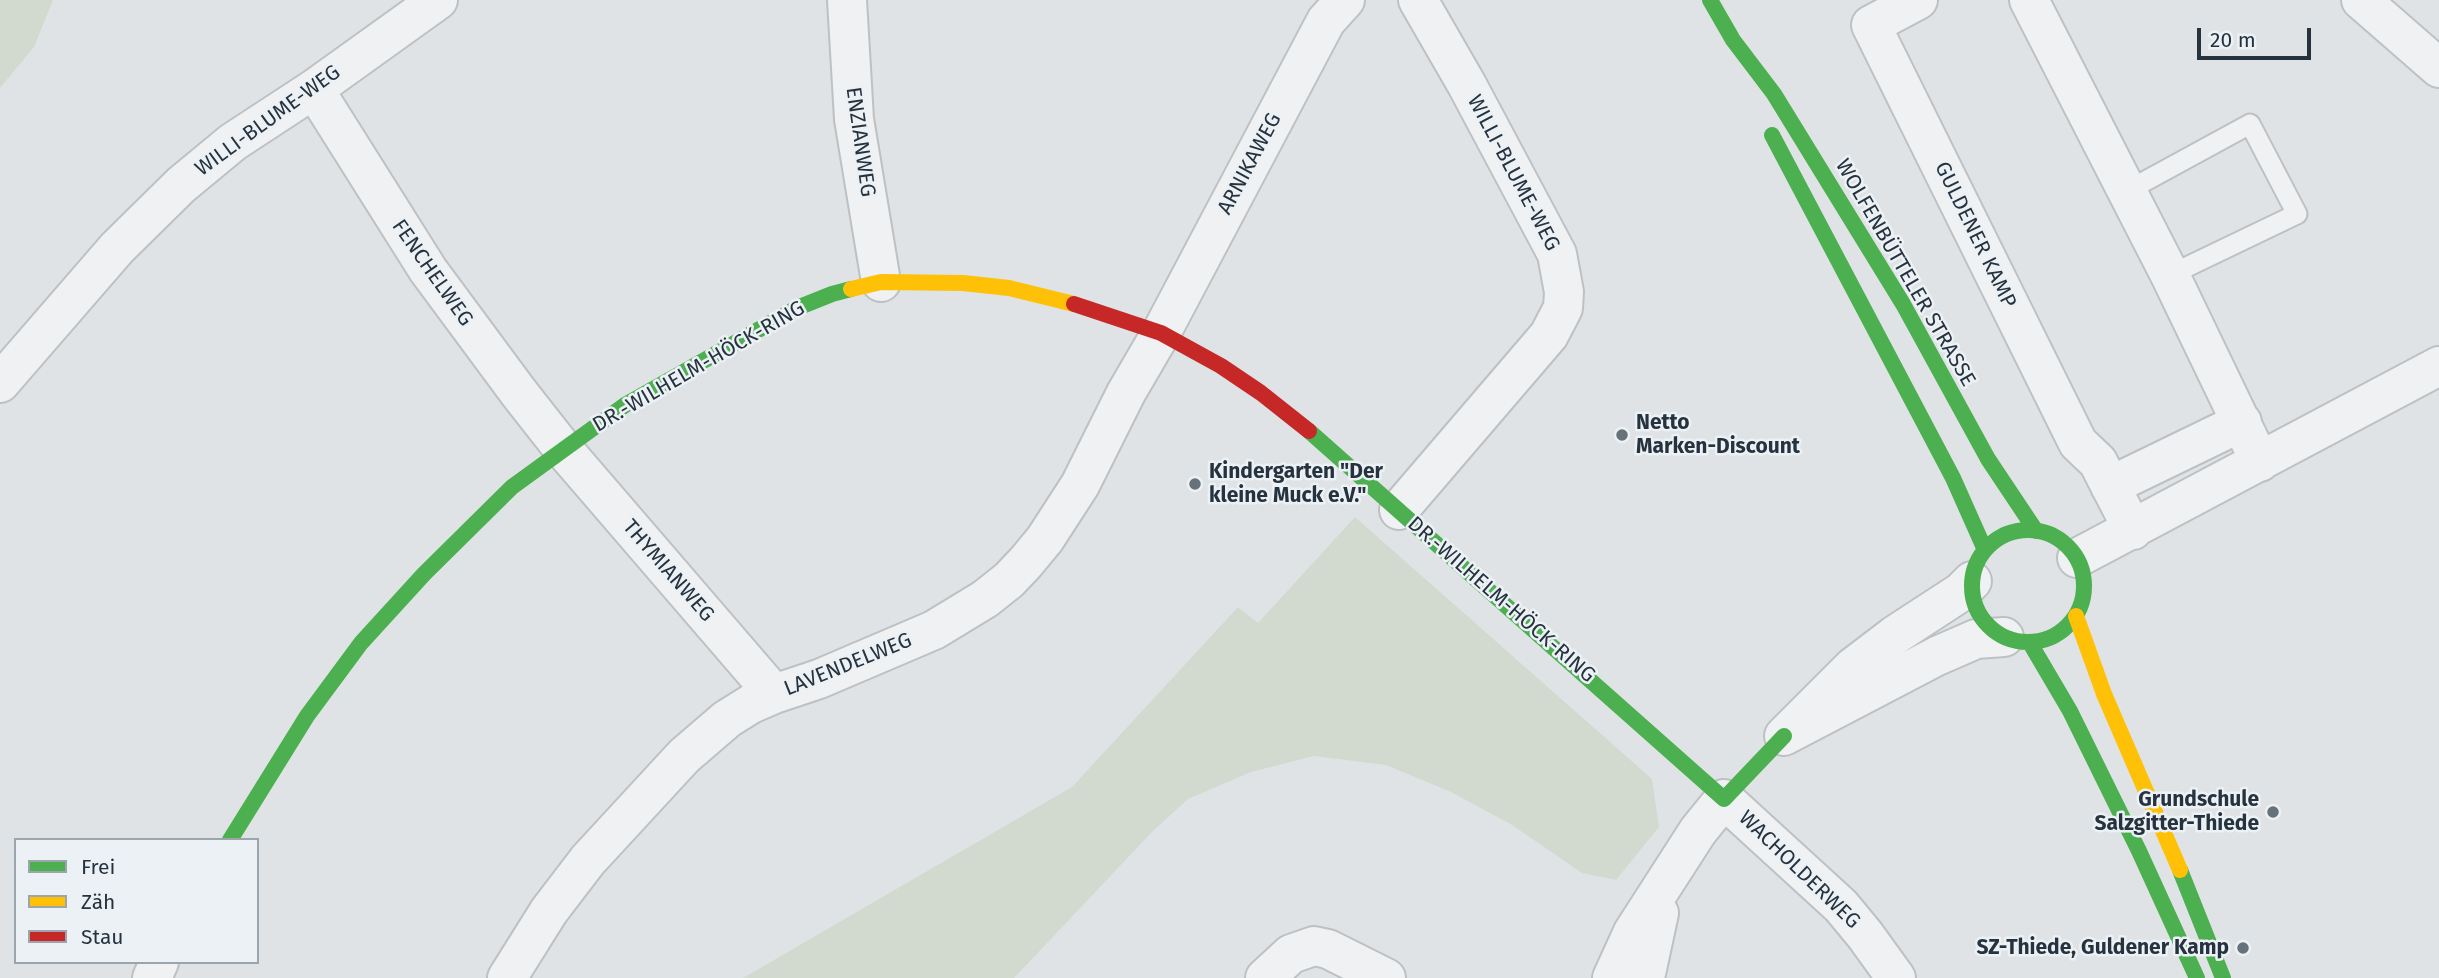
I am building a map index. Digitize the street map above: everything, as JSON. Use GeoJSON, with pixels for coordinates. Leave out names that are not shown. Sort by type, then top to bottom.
{"type":"FeatureCollection","features":[{"type":"Feature","properties":{"kind":"street","name":"WILLI-BLUME-WEG"},"geometry":{"type":"LineString","coordinates":[[0,383],[117,248],[181,186],[233,142],[314,89],[438,0]]}},
{"type":"Feature","properties":{"kind":"street","name":"ENZIANWEG"},"geometry":{"type":"LineString","coordinates":[[847,0],[854,119],[881,282]]}},
{"type":"Feature","properties":{"kind":"street","name":"ARNIKAWEG"},"geometry":{"type":"LineString","coordinates":[[1161,333],[1326,21],[1345,0]]}},
{"type":"Feature","properties":{"kind":"street","name":"WILLI-BLUME-WEG"},"geometry":{"type":"LineString","coordinates":[[1399,510],[1549,335],[1563,308],[1564,292],[1557,254],[1467,85],[1418,0]]}},
{"type":"Feature","properties":{"kind":"street","name":"WOLFENBÜTTELER STRASSE"},"geometry":{"type":"LineString","coordinates":[[1710,0],[1732,40],[1754,96]]}},
{"type":"Feature","properties":{"kind":"street","name":"GULDENER KAMP"},"geometry":{"type":"LineString","coordinates":[[1918,0],[1871,25],[2078,443],[2098,462],[2133,530]]}},
{"type":"Feature","properties":{"kind":"street"},"geometry":{"type":"LineString","coordinates":[[2029,0],[2170,275],[2260,462]]}},
{"type":"Feature","properties":{"kind":"street"},"geometry":{"type":"LineString","coordinates":[[2361,0],[2439,68]]}},
{"type":"Feature","properties":{"kind":"street","name":"WOLFENBÜTTELER STRASSE"},"geometry":{"type":"LineString","coordinates":[[1732,40],[1782,105],[1903,304],[1987,459],[2036,531],[2055,537],[2077,558]]}},
{"type":"Feature","properties":{"kind":"street","name":"FENCHELWEG"},"geometry":{"type":"LineString","coordinates":[[314,89],[428,270],[563,449]]}},
{"type":"Feature","properties":{"kind":"street"},"geometry":{"type":"LineString","coordinates":[[1764,120],[1953,478],[1979,565],[1972,595],[1976,608],[1983,620],[2017,640],[2070,711],[2139,851],[2197,978]]}},
{"type":"Feature","properties":{"kind":"street","name":"DR.-WILHELM-HÖCK-RING"},"geometry":{"type":"LineString","coordinates":[[231,838],[307,716],[360,643],[384,615],[512,487],[625,405],[797,308],[832,294],[881,282],[962,283],[1009,288],[1098,311],[1161,333],[1221,366],[1300,424],[1724,799]]}},
{"type":"Feature","properties":{"kind":"street","name":"LAVENDELWEG"},"geometry":{"type":"LineString","coordinates":[[508,978],[526,945],[568,886],[655,786],[684,756],[727,719],[774,694],[844,669],[933,631],[985,599],[1009,580],[1045,540],[1073,496],[1126,393],[1161,333]]}},
{"type":"Feature","properties":{"kind":"street"},"geometry":{"type":"LineString","coordinates":[[1783,736],[1937,656],[1976,639],[2017,640],[2057,635],[2076,616],[2084,597],[2084,577],[2077,558],[2439,366]]}},
{"type":"Feature","properties":{"kind":"street"},"geometry":{"type":"LineString","coordinates":[[2110,486],[2242,422]]}},
{"type":"Feature","properties":{"kind":"street","name":"THYMIANWEG"},"geometry":{"type":"LineString","coordinates":[[563,449],[774,694]]}},
{"type":"Feature","properties":{"kind":"street"},"geometry":{"type":"LineString","coordinates":[[1612,978],[1633,932],[1698,831],[1783,736],[1853,667],[1895,635],[1961,592],[1996,540],[2008,533],[2036,531]]}},
{"type":"Feature","properties":{"kind":"street"},"geometry":{"type":"LineString","coordinates":[[2076,616],[2104,694],[2223,978]]}},
{"type":"Feature","properties":{"kind":"street","name":"WACHOLDERWEG"},"geometry":{"type":"LineString","coordinates":[[1724,799],[1841,906],[1896,978]]}},
{"type":"Feature","properties":{"kind":"street"},"geometry":{"type":"LineString","coordinates":[[1645,978],[1658,916],[1675,869]]}},
{"type":"Feature","properties":{"kind":"street"},"geometry":{"type":"LineString","coordinates":[[1265,978],[1291,954],[1314,946],[1338,953],[1386,978]]}},
{"type":"Feature","properties":{"kind":"lane"},"geometry":{"type":"LineString","coordinates":[[2127,191],[2250,124],[2297,214],[2170,275]]}},
{"type":"Feature","properties":{"kind":"shaded area"},"geometry":{"type":"Polygon","coordinates":[[[0,0],[53,0],[34,47],[0,88],[0,0]]]}},
{"type":"Feature","properties":{"kind":"shaded area"},"geometry":{"type":"Polygon","coordinates":[[[1355,517],[1652,779],[1659,827],[1616,880],[1582,873],[1512,825],[1451,792],[1386,765],[1314,756],[1251,772],[1188,799],[1152,832],[1014,978],[743,978],[1072,787],[1238,607],[1258,623],[1355,517]]]}},
{"type":"Feature","properties":{"kind":"traffic: fast"},"geometry":{"type":"LineString","coordinates":[[1710,0],[1733,40],[1774,94],[1903,304],[1988,459],[2036,531]]}},
{"type":"Feature","properties":{"kind":"traffic: fast"},"geometry":{"type":"LineString","coordinates":[[1772,135],[1953,478],[1985,550]]}},
{"type":"Feature","properties":{"kind":"traffic: fast"},"geometry":{"type":"LineString","coordinates":[[231,838],[307,716],[361,643],[424,574],[512,487],[625,405],[797,308],[851,289]]}},
{"type":"Feature","properties":{"kind":"traffic: fast"},"geometry":{"type":"LineString","coordinates":[[1309,431],[1724,799],[1784,736]]}},
{"type":"Feature","properties":{"kind":"traffic: fast"},"geometry":{"type":"LineString","coordinates":[[2028,530],[2049,534],[2068,546],[2080,565],[2084,586],[2080,607],[2068,626],[2049,638],[2028,642],[2007,638],[1988,626],[1976,607],[1972,586],[1976,565],[1988,546],[2007,534],[2028,530]]}},
{"type":"Feature","properties":{"kind":"traffic: fast"},"geometry":{"type":"LineString","coordinates":[[2030,643],[2070,711],[2139,851],[2197,978]]}},
{"type":"Feature","properties":{"kind":"traffic: fast"},"geometry":{"type":"LineString","coordinates":[[2180,870],[2223,978]]}},
{"type":"Feature","properties":{"kind":"traffic: slow"},"geometry":{"type":"LineString","coordinates":[[851,289],[881,282],[963,283],[1009,288],[1074,304]]}},
{"type":"Feature","properties":{"kind":"traffic: slow"},"geometry":{"type":"LineString","coordinates":[[2076,616],[2104,694],[2180,870]]}},
{"type":"Feature","properties":{"kind":"traffic: jam"},"geometry":{"type":"LineString","coordinates":[[1074,304],[1161,333],[1221,366],[1309,431]]}},
{"type":"Feature","properties":{"kind":"place","name":"Netto Marken-Discount"},"geometry":{"type":"Point","coordinates":[1622,435]}},
{"type":"Feature","properties":{"kind":"place","name":"Kindergarten \"Der kleine Muck e.V.\""},"geometry":{"type":"Point","coordinates":[1195,484]}},
{"type":"Feature","properties":{"kind":"place","name":"Grundschule Salzgitter-Thiede"},"geometry":{"type":"Point","coordinates":[2273,812]}},
{"type":"Feature","properties":{"kind":"place","name":"SZ-Thiede, Guldener Kamp"},"geometry":{"type":"Point","coordinates":[2243,948]}}]}
